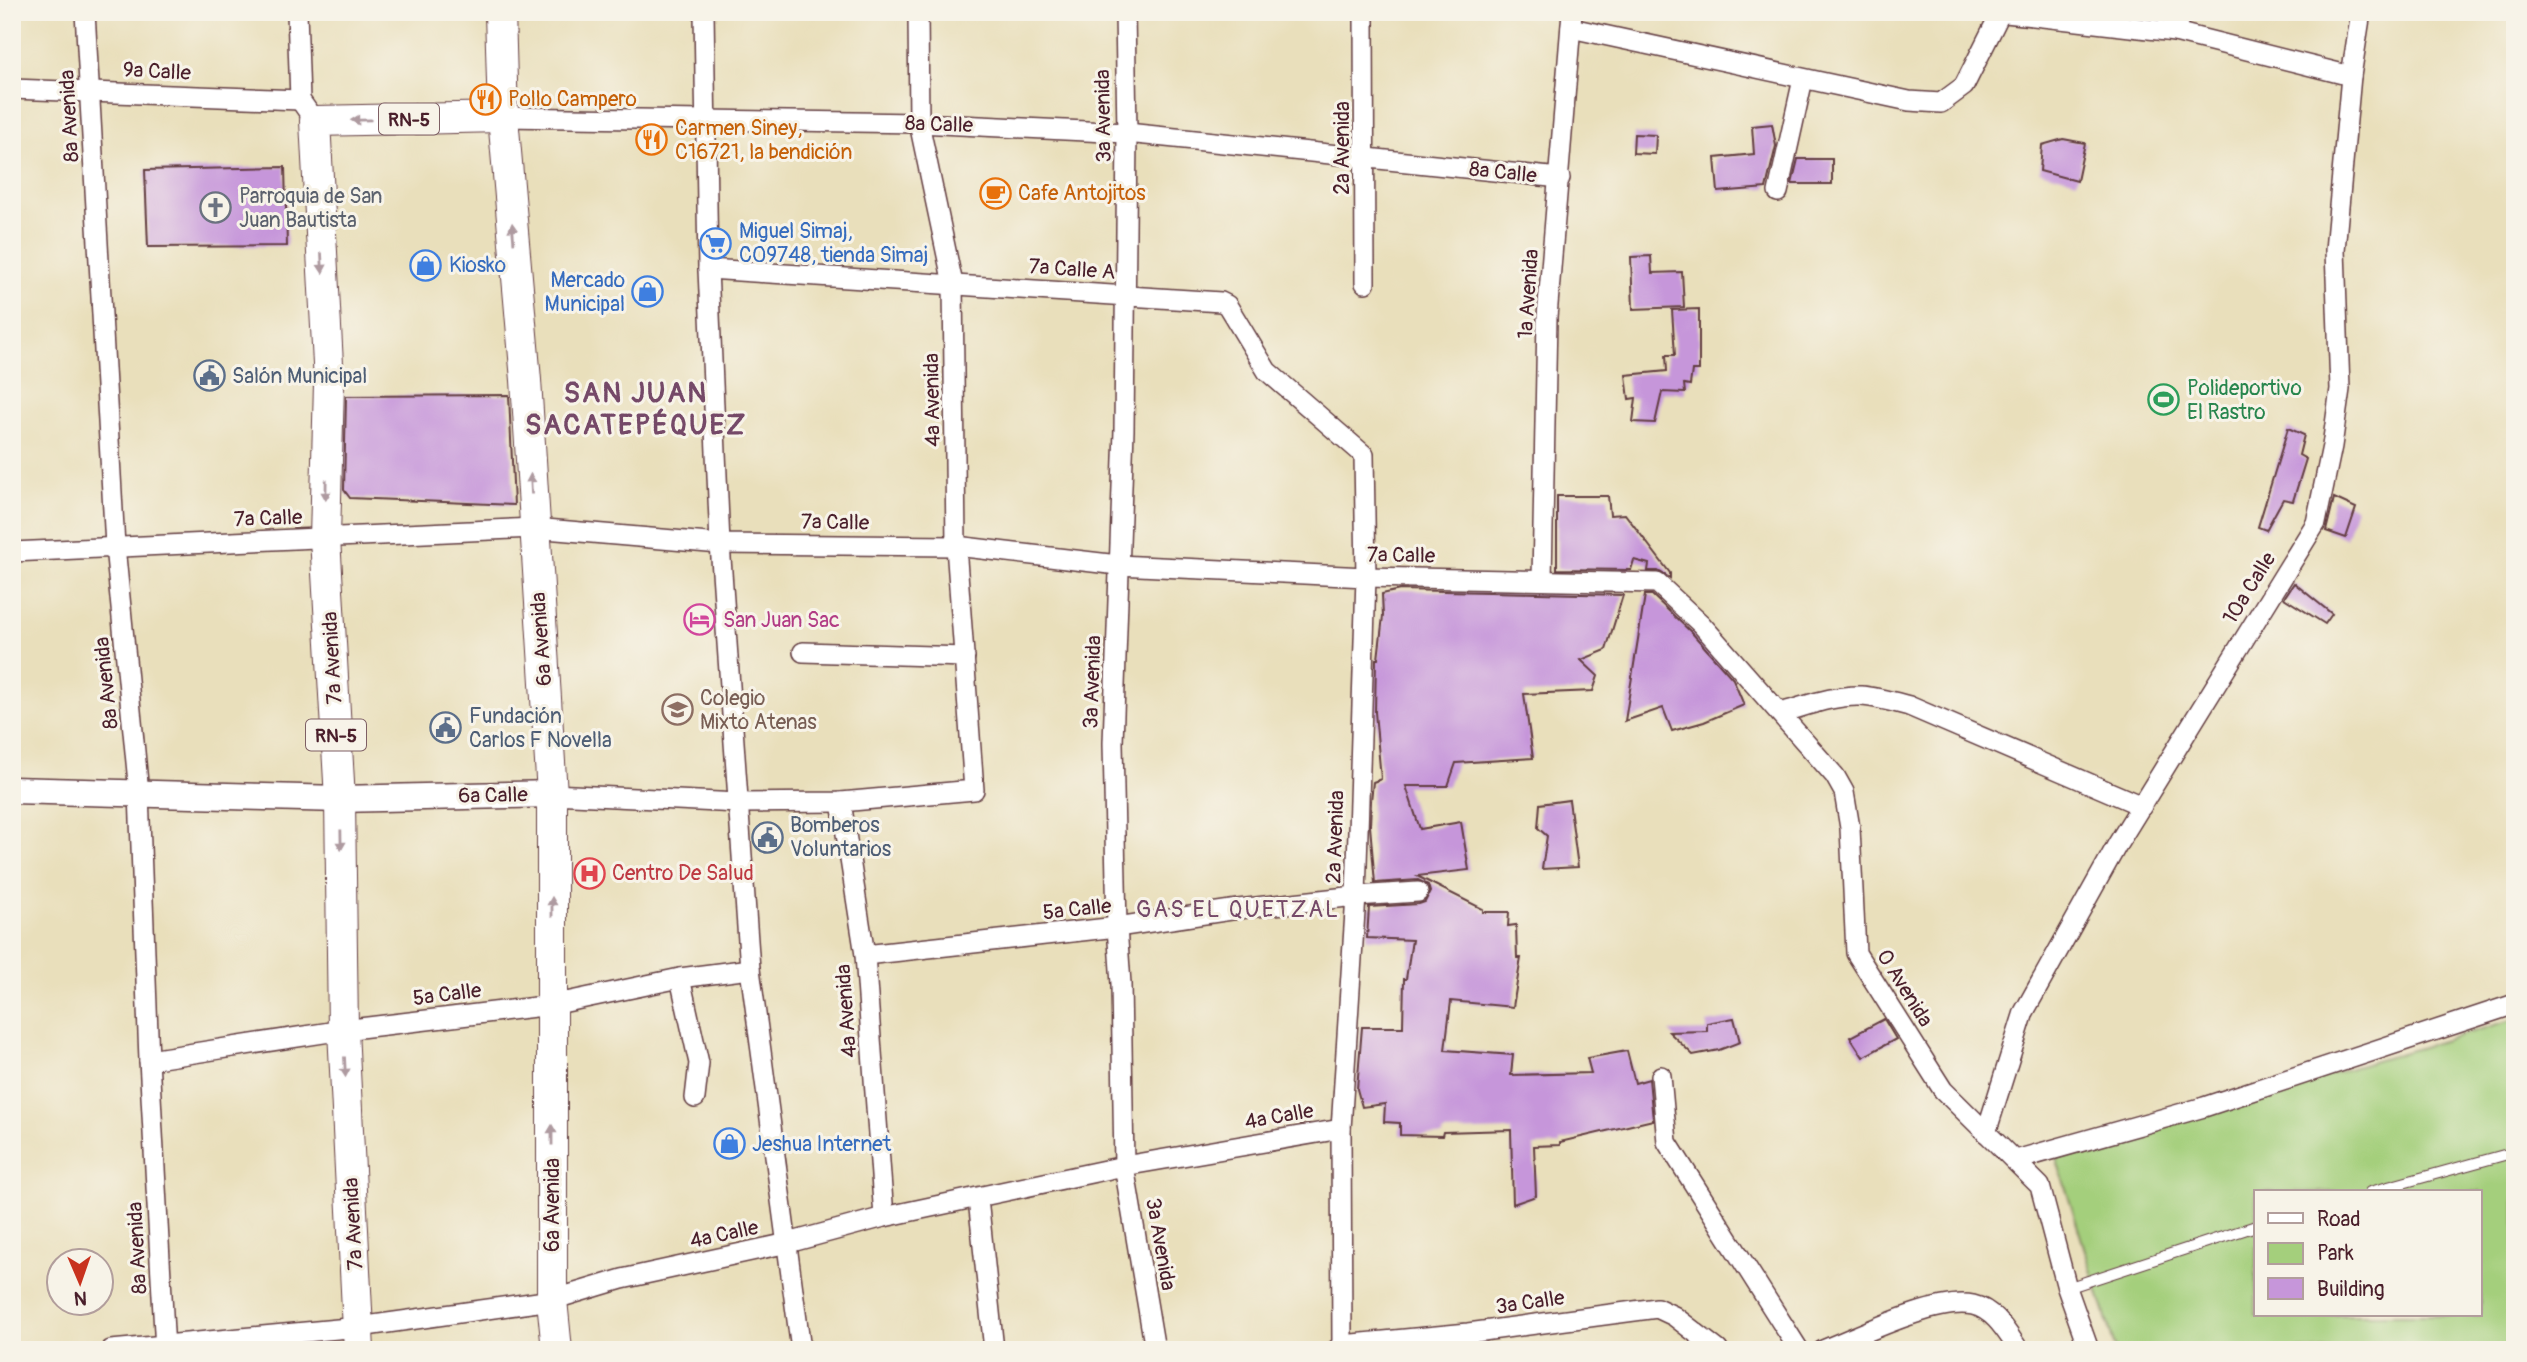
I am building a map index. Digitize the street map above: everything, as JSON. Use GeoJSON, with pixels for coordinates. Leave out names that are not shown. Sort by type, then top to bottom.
{"type":"FeatureCollection","features":[{"type":"Feature","properties":{"kind":"main road","name":"6a Avenida"},"geometry":{"type":"LineString","coordinates":[[500,12],[503,117],[526,380],[552,794],[552,1300],[557,1350]]}},
{"type":"Feature","properties":{"kind":"main road","name":"8a Calle"},"geometry":{"type":"LineString","coordinates":[[307,111],[503,117]]}},
{"type":"Feature","properties":{"kind":"main road","name":"7a Avenida"},"geometry":{"type":"LineString","coordinates":[[307,111],[329,383],[325,538],[340,799],[343,1030],[359,1339]]}},
{"type":"Feature","properties":{"kind":"street","name":"8a Avenida"},"geometry":{"type":"LineString","coordinates":[[85,12],[115,546],[139,793],[149,1060],[165,1347]]}},
{"type":"Feature","properties":{"kind":"street","name":"7a Avenida"},"geometry":{"type":"LineString","coordinates":[[297,12],[307,111]]}},
{"type":"Feature","properties":{"kind":"street"},"geometry":{"type":"LineString","coordinates":[[704,12],[708,268],[720,544],[750,969],[801,1350]]}},
{"type":"Feature","properties":{"kind":"street","name":"4a Avenida"},"geometry":{"type":"LineString","coordinates":[[918,12],[919,123],[953,284],[956,546],[974,790]]}},
{"type":"Feature","properties":{"kind":"street","name":"3a Avenida"},"geometry":{"type":"LineString","coordinates":[[1125,12],[1126,295],[1113,743],[1117,928],[1121,984],[1124,1166],[1156,1350]]}},
{"type":"Feature","properties":{"kind":"street","name":"2a Avenida"},"geometry":{"type":"LineString","coordinates":[[1364,12],[1365,283]]}},
{"type":"Feature","properties":{"kind":"street"},"geometry":{"type":"LineString","coordinates":[[2175,32],[2181,12]]}},
{"type":"Feature","properties":{"kind":"street","name":"10a Calle"},"geometry":{"type":"LineString","coordinates":[[1986,1133],[2024,1012],[2142,806],[2316,523],[2332,446],[2340,388],[2336,250],[2351,76],[2361,12]]}},
{"type":"Feature","properties":{"kind":"street"},"geometry":{"type":"LineString","coordinates":[[1571,20],[1803,79],[1909,101],[1941,103],[1964,86],[1999,13],[2175,32],[2351,76]]}},
{"type":"Feature","properties":{"kind":"street","name":"1a Avenida"},"geometry":{"type":"LineString","coordinates":[[1542,580],[1547,325],[1571,20]]}},
{"type":"Feature","properties":{"kind":"street"},"geometry":{"type":"LineString","coordinates":[[1778,192],[1803,79]]}},
{"type":"Feature","properties":{"kind":"street","name":"9a Calle"},"geometry":{"type":"LineString","coordinates":[[12,89],[90,91],[307,111]]}},
{"type":"Feature","properties":{"kind":"street","name":"8a Calle"},"geometry":{"type":"LineString","coordinates":[[503,117],[919,123],[1127,133],[1560,178]]}},
{"type":"Feature","properties":{"kind":"street","name":"7a Calle A"},"geometry":{"type":"LineString","coordinates":[[708,268],[1221,302],[1227,305],[1267,371],[1364,455]]}},
{"type":"Feature","properties":{"kind":"street","name":"2a Avenida"},"geometry":{"type":"LineString","coordinates":[[1339,1348],[1341,1129],[1356,896],[1366,578],[1364,455]]}},
{"type":"Feature","properties":{"kind":"street","name":"7a Calle"},"geometry":{"type":"LineString","coordinates":[[12,552],[534,528],[720,544],[956,546],[1118,565],[1366,578],[1657,583]]}},
{"type":"Feature","properties":{"kind":"street","name":"0 Avenida"},"geometry":{"type":"LineString","coordinates":[[1657,583],[1701,624],[1835,776],[1844,792],[1850,828],[1856,953],[1943,1090],[2040,1186],[2067,1288],[2089,1350]]}},
{"type":"Feature","properties":{"kind":"street"},"geometry":{"type":"LineString","coordinates":[[803,653],[965,657]]}},
{"type":"Feature","properties":{"kind":"street"},"geometry":{"type":"LineString","coordinates":[[1780,713],[1841,697],[1862,696],[1886,700],[1909,706],[2142,806]]}},
{"type":"Feature","properties":{"kind":"street","name":"6a Calle"},"geometry":{"type":"LineString","coordinates":[[12,790],[340,799],[552,794],[739,803],[841,802],[974,790]]}},
{"type":"Feature","properties":{"kind":"street","name":"4a Avenida"},"geometry":{"type":"LineString","coordinates":[[841,802],[865,955],[884,1217]]}},
{"type":"Feature","properties":{"kind":"street","name":"5a Calle"},"geometry":{"type":"LineString","coordinates":[[865,955],[1117,928],[1238,909],[1418,892]]}},
{"type":"Feature","properties":{"kind":"street","name":"5a Calle"},"geometry":{"type":"LineString","coordinates":[[149,1060],[343,1030],[552,1005],[680,978],[750,969]]}},
{"type":"Feature","properties":{"kind":"street"},"geometry":{"type":"LineString","coordinates":[[680,978],[699,1063],[695,1098]]}},
{"type":"Feature","properties":{"kind":"street"},"geometry":{"type":"LineString","coordinates":[[2016,1160],[2204,1107],[2515,1004]]}},
{"type":"Feature","properties":{"kind":"street"},"geometry":{"type":"LineString","coordinates":[[1661,1076],[1667,1142],[1799,1350]]}},
{"type":"Feature","properties":{"kind":"street","name":"4a Calle"},"geometry":{"type":"LineString","coordinates":[[111,1350],[359,1339],[552,1300],[622,1279],[788,1243],[884,1217],[1124,1166],[1341,1129]]}},
{"type":"Feature","properties":{"kind":"street"},"geometry":{"type":"LineString","coordinates":[[978,1199],[994,1350]]}},
{"type":"Feature","properties":{"kind":"street"},"geometry":{"type":"LineString","coordinates":[[1823,1350],[1919,1312],[1954,1305],[1975,1305],[1996,1318],[2019,1350]]}},
{"type":"Feature","properties":{"kind":"street","name":"3a Calle"},"geometry":{"type":"LineString","coordinates":[[1339,1348],[1469,1341],[1657,1308],[1674,1316],[1718,1350]]}},
{"type":"Feature","properties":{"kind":"lane"},"geometry":{"type":"LineString","coordinates":[[2377,1190],[2515,1152]]}},
{"type":"Feature","properties":{"kind":"lane"},"geometry":{"type":"LineString","coordinates":[[2067,1288],[2254,1227]]}},
{"type":"Feature","properties":{"kind":"green space"},"geometry":{"type":"Polygon","coordinates":[[[2515,1019],[2515,1350],[2116,1350],[2056,1157],[2515,1019]]]}},
{"type":"Feature","properties":{"kind":"building"},"geometry":{"type":"Polygon","coordinates":[[[1772,124],[1776,146],[1766,188],[1718,192],[1715,158],[1754,154],[1752,126],[1772,124]]]}},
{"type":"Feature","properties":{"kind":"building"},"geometry":{"type":"Polygon","coordinates":[[[1634,134],[1656,135],[1655,154],[1633,153],[1634,134]]]}},
{"type":"Feature","properties":{"kind":"building"},"geometry":{"type":"Polygon","coordinates":[[[2063,139],[2085,143],[2077,181],[2040,171],[2042,145],[2063,139]]]}},
{"type":"Feature","properties":{"kind":"building"},"geometry":{"type":"Polygon","coordinates":[[[1798,159],[1832,159],[1832,184],[1792,184],[1798,159]]]}},
{"type":"Feature","properties":{"kind":"building","name":"Parroquia de San Juan Bautista"},"geometry":{"type":"Polygon","coordinates":[[[285,167],[287,246],[148,247],[145,170],[285,167]]]}},
{"type":"Feature","properties":{"kind":"building"},"geometry":{"type":"Polygon","coordinates":[[[1651,256],[1652,273],[1682,272],[1684,307],[1633,309],[1631,257],[1651,256]]]}},
{"type":"Feature","properties":{"kind":"building"},"geometry":{"type":"Polygon","coordinates":[[[1699,309],[1699,370],[1692,370],[1690,385],[1684,384],[1685,393],[1662,392],[1655,423],[1633,422],[1636,398],[1629,399],[1626,375],[1667,371],[1666,355],[1675,355],[1672,310],[1699,309]]]}},
{"type":"Feature","properties":{"kind":"building"},"geometry":{"type":"Polygon","coordinates":[[[509,395],[514,505],[350,498],[344,490],[346,396],[509,395]]]}},
{"type":"Feature","properties":{"kind":"building"},"geometry":{"type":"Polygon","coordinates":[[[2288,428],[2304,435],[2299,455],[2306,459],[2293,501],[2283,499],[2266,530],[2258,527],[2288,428]]]}},
{"type":"Feature","properties":{"kind":"building"},"geometry":{"type":"Polygon","coordinates":[[[1557,496],[1608,496],[1610,515],[1625,514],[1670,573],[1670,578],[1658,571],[1648,571],[1649,564],[1634,560],[1631,570],[1557,569],[1557,496]]]}},
{"type":"Feature","properties":{"kind":"building"},"geometry":{"type":"Polygon","coordinates":[[[2334,498],[2356,508],[2346,538],[2326,531],[2334,498]]]}},
{"type":"Feature","properties":{"kind":"building"},"geometry":{"type":"Polygon","coordinates":[[[2294,583],[2332,614],[2325,624],[2284,598],[2294,583]]]}},
{"type":"Feature","properties":{"kind":"building"},"geometry":{"type":"Polygon","coordinates":[[[1400,590],[1623,595],[1606,650],[1581,660],[1598,676],[1593,691],[1524,694],[1533,758],[1456,763],[1448,786],[1406,786],[1420,829],[1461,822],[1469,870],[1417,876],[1483,909],[1483,912],[1509,912],[1508,926],[1516,925],[1517,958],[1521,958],[1513,1007],[1451,1001],[1445,1050],[1513,1055],[1511,1075],[1591,1073],[1587,1058],[1627,1051],[1635,1083],[1649,1079],[1653,1120],[1560,1142],[1560,1145],[1534,1146],[1536,1196],[1513,1204],[1511,1130],[1443,1132],[1442,1136],[1400,1135],[1400,1123],[1384,1122],[1385,1104],[1362,1107],[1357,1089],[1362,1027],[1403,1027],[1404,979],[1412,940],[1367,938],[1369,907],[1419,904],[1425,902],[1430,892],[1428,885],[1418,880],[1375,883],[1370,826],[1371,801],[1373,782],[1381,779],[1375,712],[1376,659],[1383,616],[1382,594],[1400,590]]]}},
{"type":"Feature","properties":{"kind":"building"},"geometry":{"type":"Polygon","coordinates":[[[1645,595],[1652,595],[1692,633],[1733,679],[1744,705],[1704,722],[1672,731],[1663,708],[1625,721],[1645,595]]]}},
{"type":"Feature","properties":{"kind":"building"},"geometry":{"type":"Polygon","coordinates":[[[1569,800],[1578,867],[1542,869],[1547,836],[1538,828],[1540,804],[1569,800]]]}},
{"type":"Feature","properties":{"kind":"building"},"geometry":{"type":"Polygon","coordinates":[[[1734,1018],[1740,1042],[1719,1050],[1693,1055],[1669,1032],[1707,1031],[1707,1023],[1734,1018]]]}},
{"type":"Feature","properties":{"kind":"building"},"geometry":{"type":"Polygon","coordinates":[[[1884,1019],[1896,1039],[1863,1057],[1850,1037],[1884,1019]]]}},
{"type":"Feature","properties":{"kind":"place","name":"Pollo Campero"},"geometry":{"type":"Point","coordinates":[485,99]}},
{"type":"Feature","properties":{"kind":"place","name":"Carmen Siney, C16721, la bendición"},"geometry":{"type":"Point","coordinates":[652,140]}},
{"type":"Feature","properties":{"kind":"place","name":"Cafe Antojitos"},"geometry":{"type":"Point","coordinates":[995,193]}},
{"type":"Feature","properties":{"kind":"place","name":"Parroquia de San Juan Bautista"},"geometry":{"type":"Point","coordinates":[216,208]}},
{"type":"Feature","properties":{"kind":"place","name":"Miguel Simaj, C09748, tienda Simaj"},"geometry":{"type":"Point","coordinates":[716,243]}},
{"type":"Feature","properties":{"kind":"place","name":"Kiosko"},"geometry":{"type":"Point","coordinates":[426,265]}},
{"type":"Feature","properties":{"kind":"place","name":"Mercado Municipal"},"geometry":{"type":"Point","coordinates":[648,292]}},
{"type":"Feature","properties":{"kind":"place","name":"Salón Municipal"},"geometry":{"type":"Point","coordinates":[209,376]}},
{"type":"Feature","properties":{"kind":"place","name":"Polideportivo El Rastro"},"geometry":{"type":"Point","coordinates":[2164,400]}},
{"type":"Feature","properties":{"kind":"place","name":"San Juan Sac"},"geometry":{"type":"Point","coordinates":[700,620]}},
{"type":"Feature","properties":{"kind":"place","name":"Colegio Mixto Atenas"},"geometry":{"type":"Point","coordinates":[677,710]}},
{"type":"Feature","properties":{"kind":"place","name":"Fundación Carlos F Novella"},"geometry":{"type":"Point","coordinates":[446,728]}},
{"type":"Feature","properties":{"kind":"place","name":"Bomberos Voluntarios"},"geometry":{"type":"Point","coordinates":[767,837]}},
{"type":"Feature","properties":{"kind":"place","name":"Centro De Salud"},"geometry":{"type":"Point","coordinates":[589,873]}},
{"type":"Feature","properties":{"kind":"place","name":"Jeshua Internet"},"geometry":{"type":"Point","coordinates":[729,1144]}},
{"type":"Feature","properties":{"kind":"district","name":"SAN JUAN SACATEPÉQUEZ"},"geometry":{"type":"Point","coordinates":[636,408]}},
{"type":"Feature","properties":{"kind":"district","name":"GAS EL QUETZAL"},"geometry":{"type":"Point","coordinates":[1238,909]}}]}
